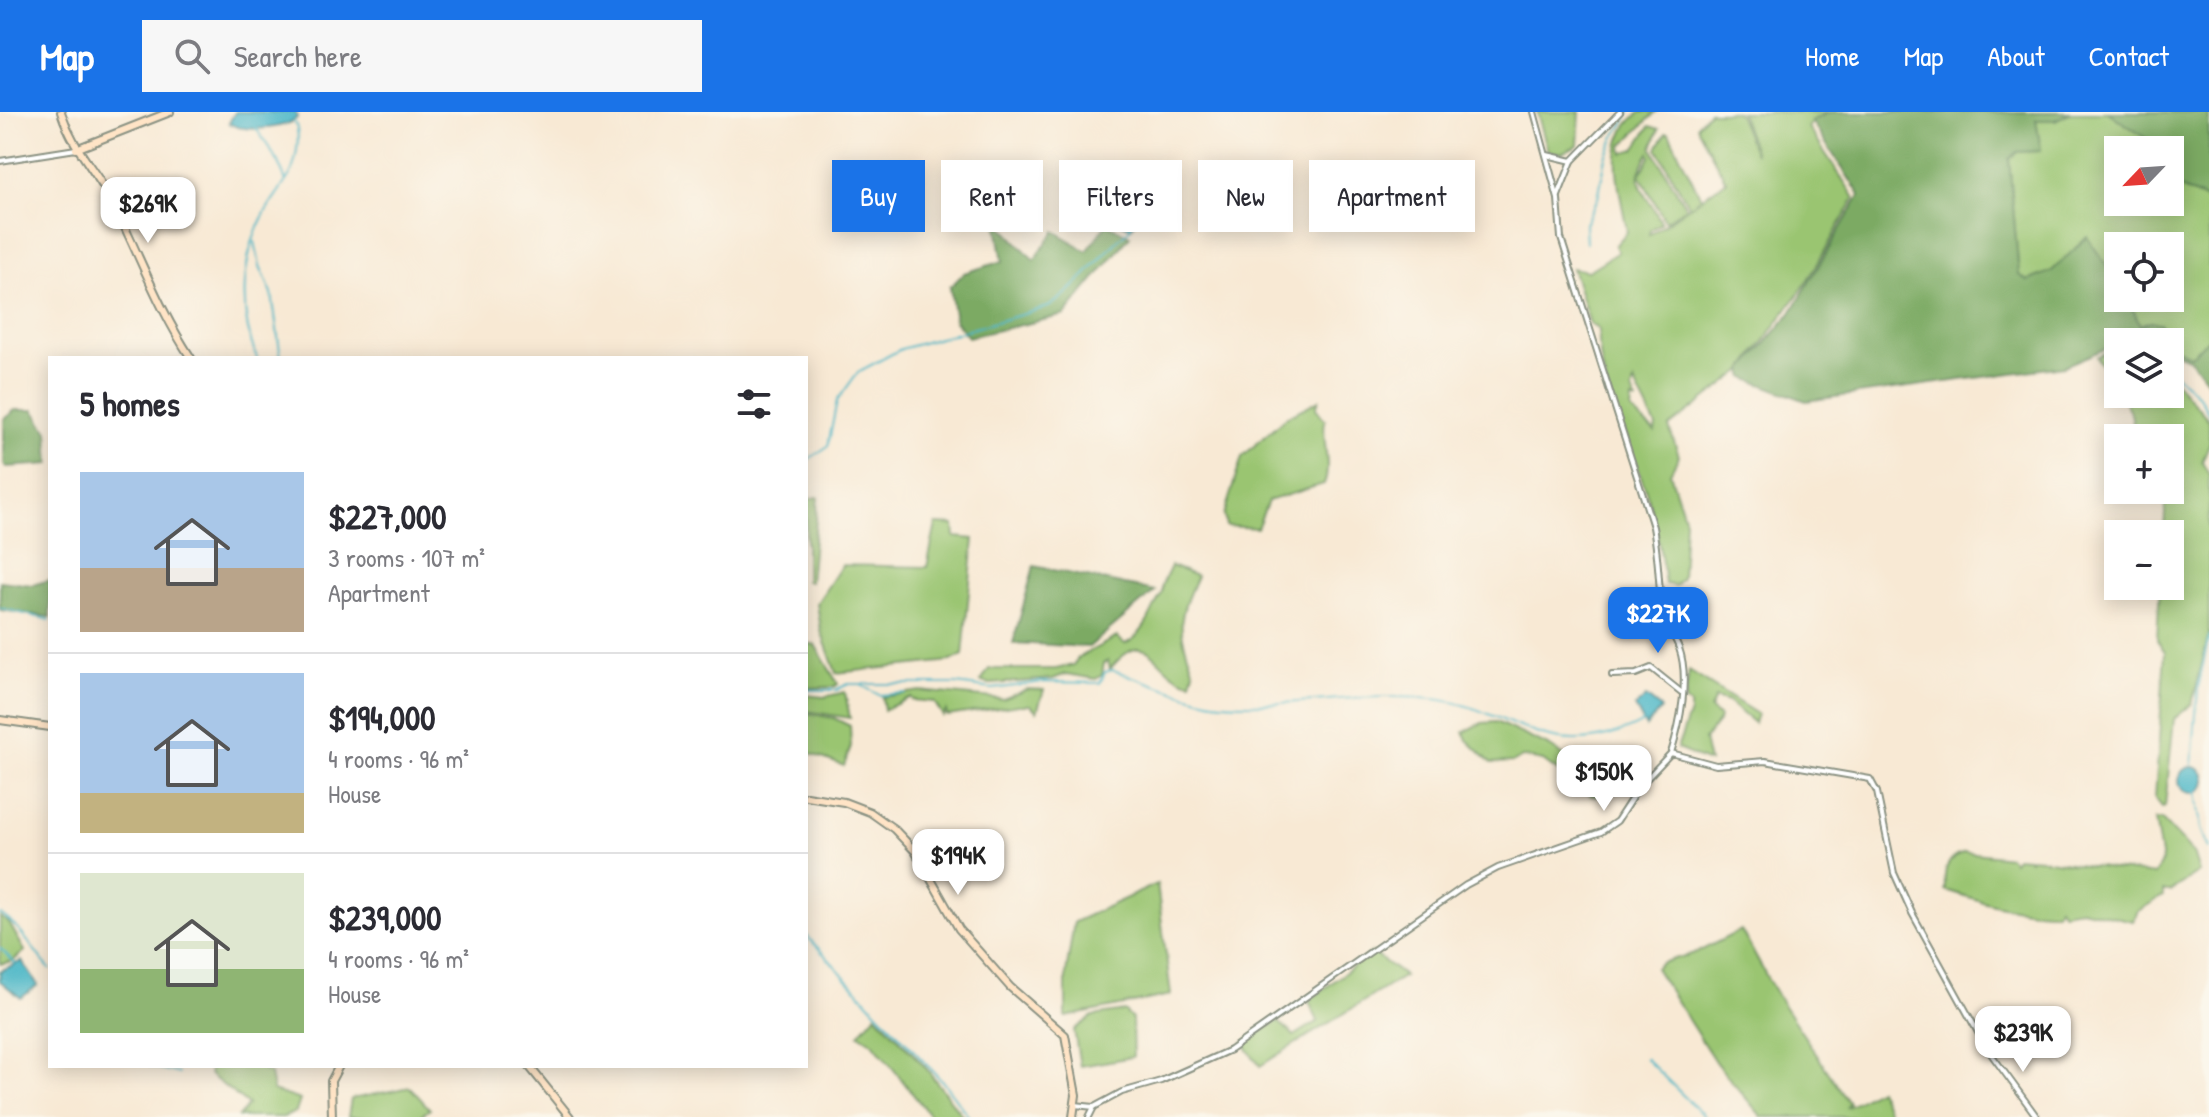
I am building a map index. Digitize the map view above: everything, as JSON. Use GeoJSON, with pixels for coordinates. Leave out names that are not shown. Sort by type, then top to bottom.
{"type":"FeatureCollection","features":[{"type":"Feature","properties":{"kind":"street"},"geometry":{"type":"LineString","coordinates":[[61,112],[76,149],[109,197],[163,316],[190,356]]}},
{"type":"Feature","properties":{"kind":"street"},"geometry":{"type":"LineString","coordinates":[[0,161],[76,149],[170,112]]}},
{"type":"Feature","properties":{"kind":"street"},"geometry":{"type":"LineString","coordinates":[[1075,1105],[1094,1107],[1230,1050],[1466,885],[1498,868],[1601,832],[1617,821],[1639,787],[1671,753],[1681,724],[1679,648],[1661,607],[1661,569],[1653,527],[1561,238],[1558,199],[1534,112]]}},
{"type":"Feature","properties":{"kind":"street"},"geometry":{"type":"LineString","coordinates":[[1558,199],[1565,172],[1572,161],[1620,112]]}},
{"type":"Feature","properties":{"kind":"street"},"geometry":{"type":"LineString","coordinates":[[1546,155],[1572,161]]}},
{"type":"Feature","properties":{"kind":"street"},"geometry":{"type":"LineString","coordinates":[[1612,675],[1636,674],[1651,668],[1682,694]]}},
{"type":"Feature","properties":{"kind":"street"},"geometry":{"type":"LineString","coordinates":[[0,720],[48,727]]}},
{"type":"Feature","properties":{"kind":"street"},"geometry":{"type":"LineString","coordinates":[[1671,753],[1711,765],[1765,761],[1870,779],[1877,792],[1894,873],[1912,913],[1986,1047],[2037,1117]]}},
{"type":"Feature","properties":{"kind":"street"},"geometry":{"type":"LineString","coordinates":[[808,796],[858,806],[883,819],[905,839],[922,860],[959,929],[1010,987],[1065,1035],[1075,1105],[1073,1117]]}},
{"type":"Feature","properties":{"kind":"street"},"geometry":{"type":"LineString","coordinates":[[332,1117],[331,1081],[338,1068]]}},
{"type":"Feature","properties":{"kind":"street"},"geometry":{"type":"LineString","coordinates":[[531,1068],[570,1117]]}},
{"type":"Feature","properties":{"kind":"street"},"geometry":{"type":"LineString","coordinates":[[1089,1117],[1094,1107]]}},
{"type":"Feature","properties":{"kind":"green space"},"geometry":{"type":"Polygon","coordinates":[[[1537,112],[1580,112],[1578,145],[1561,153],[1548,151],[1537,112]]]}},
{"type":"Feature","properties":{"kind":"green space"},"geometry":{"type":"Polygon","coordinates":[[[1641,112],[1656,112],[1622,146],[1623,153],[1635,149],[1650,126],[1659,129],[1652,148],[1686,208],[1665,221],[1640,175],[1642,189],[1661,223],[1650,230],[1649,235],[1726,181],[1697,125],[1709,112],[1737,112],[1755,154],[1740,112],[1828,112],[1808,127],[1855,198],[1807,282],[1743,370],[1669,427],[1679,456],[1670,473],[1685,520],[1682,578],[1675,586],[1665,584],[1649,500],[1608,390],[1599,350],[1599,330],[1590,324],[1572,268],[1588,271],[1618,252],[1615,246],[1627,232],[1617,167],[1621,136],[1641,112]],[[1649,153],[1643,164],[1640,174],[1650,157],[1649,153]],[[1634,382],[1632,391],[1636,401],[1632,399],[1631,411],[1655,432],[1656,426],[1634,382]]]}},
{"type":"Feature","properties":{"kind":"green space"},"geometry":{"type":"Polygon","coordinates":[[[1830,112],[2071,112],[2055,120],[2036,120],[2041,151],[2017,152],[2009,159],[2019,275],[2028,281],[2052,271],[2087,237],[2104,262],[2104,312],[2134,312],[2140,325],[2151,321],[2160,323],[2162,328],[2104,328],[2104,349],[2064,366],[1806,401],[1745,378],[1743,370],[1791,313],[1860,195],[1811,121],[1830,112]]]}},
{"type":"Feature","properties":{"kind":"green space"},"geometry":{"type":"Polygon","coordinates":[[[2071,112],[2108,112],[2143,136],[2104,136],[2104,216],[2184,216],[2184,190],[2209,201],[2209,339],[2190,356],[2184,352],[2184,328],[2162,328],[2146,322],[2140,325],[2134,312],[2184,312],[2184,232],[2104,232],[2104,262],[2087,238],[2052,271],[2028,281],[2019,275],[2009,159],[2017,152],[2041,151],[2036,120],[2055,120],[2071,112]]]}},
{"type":"Feature","properties":{"kind":"green space"},"geometry":{"type":"Polygon","coordinates":[[[2108,112],[2209,112],[2209,201],[2184,190],[2184,136],[2143,136],[2108,112]]]}},
{"type":"Feature","properties":{"kind":"green space"},"geometry":{"type":"Polygon","coordinates":[[[1669,133],[1701,198],[1689,207],[1657,148],[1669,133]]]}},
{"type":"Feature","properties":{"kind":"green space"},"geometry":{"type":"Polygon","coordinates":[[[1055,231],[1087,251],[1101,232],[1122,232],[1130,236],[1065,315],[968,337],[955,321],[950,287],[964,273],[1003,261],[998,232],[1007,232],[1034,260],[1055,231]]]}},
{"type":"Feature","properties":{"kind":"green space"},"geometry":{"type":"Polygon","coordinates":[[[2209,339],[2209,384],[2190,359],[2184,356],[2184,352],[2190,355],[2209,339]]]}},
{"type":"Feature","properties":{"kind":"green space"},"geometry":{"type":"Polygon","coordinates":[[[2104,353],[2104,368],[2097,357],[2104,353]]]}},
{"type":"Feature","properties":{"kind":"green space"},"geometry":{"type":"Polygon","coordinates":[[[2184,392],[2209,420],[2209,444],[2202,462],[2209,475],[2209,635],[2192,704],[2174,719],[2165,806],[2162,807],[2155,798],[2165,652],[2157,640],[2159,600],[2184,600],[2184,520],[2165,520],[2165,504],[2184,504],[2184,424],[2133,424],[2128,408],[2184,408],[2184,392]]]}},
{"type":"Feature","properties":{"kind":"green space"},"geometry":{"type":"Polygon","coordinates":[[[1319,400],[1316,408],[1325,420],[1327,469],[1324,484],[1268,501],[1257,528],[1226,526],[1224,515],[1242,457],[1286,417],[1319,400]]]}},
{"type":"Feature","properties":{"kind":"green space"},"geometry":{"type":"Polygon","coordinates":[[[15,410],[34,410],[48,431],[48,464],[6,467],[4,419],[15,410]]]}},
{"type":"Feature","properties":{"kind":"green space"},"geometry":{"type":"Polygon","coordinates":[[[818,497],[810,582],[808,582],[808,499],[818,497]]]}},
{"type":"Feature","properties":{"kind":"green space"},"geometry":{"type":"Polygon","coordinates":[[[936,524],[954,525],[955,537],[974,539],[963,655],[951,661],[836,673],[821,631],[817,603],[842,565],[927,567],[936,524]]]}},
{"type":"Feature","properties":{"kind":"green space"},"geometry":{"type":"Polygon","coordinates":[[[1034,566],[1155,591],[1089,647],[1013,643],[1034,566]]]}},
{"type":"Feature","properties":{"kind":"green space"},"geometry":{"type":"Polygon","coordinates":[[[1171,566],[1197,576],[1185,604],[1182,624],[1182,634],[1194,672],[1191,682],[1179,678],[1152,654],[1135,649],[1110,669],[1108,661],[1104,663],[1102,675],[1096,679],[1066,674],[1053,679],[991,684],[981,682],[989,669],[1056,669],[1073,665],[1079,657],[1117,637],[1125,644],[1132,640],[1148,620],[1171,566]]]}},
{"type":"Feature","properties":{"kind":"green space"},"geometry":{"type":"Polygon","coordinates":[[[0,581],[32,585],[48,581],[48,617],[0,610],[0,581]]]}},
{"type":"Feature","properties":{"kind":"green space"},"geometry":{"type":"Polygon","coordinates":[[[808,643],[815,645],[838,684],[834,687],[808,688],[808,643]]]}},
{"type":"Feature","properties":{"kind":"green space"},"geometry":{"type":"Polygon","coordinates":[[[1689,671],[1757,714],[1754,723],[1728,702],[1715,698],[1710,710],[1720,717],[1719,721],[1704,740],[1709,762],[1677,749],[1690,712],[1690,705],[1685,702],[1689,671]]]}},
{"type":"Feature","properties":{"kind":"green space"},"geometry":{"type":"Polygon","coordinates":[[[1028,689],[1044,690],[1037,711],[1030,705],[1018,705],[947,716],[946,711],[943,716],[934,702],[912,700],[911,697],[884,710],[882,697],[920,691],[1003,699],[1028,689]]]}},
{"type":"Feature","properties":{"kind":"green space"},"geometry":{"type":"Polygon","coordinates":[[[845,692],[850,718],[808,711],[808,695],[824,697],[845,692]]]}},
{"type":"Feature","properties":{"kind":"green space"},"geometry":{"type":"Polygon","coordinates":[[[808,713],[834,718],[850,726],[851,746],[844,766],[808,753],[808,713]]]}},
{"type":"Feature","properties":{"kind":"green space"},"geometry":{"type":"Polygon","coordinates":[[[1496,722],[1550,747],[1573,762],[1598,760],[1606,778],[1603,792],[1599,796],[1591,796],[1543,761],[1522,757],[1514,762],[1491,763],[1467,740],[1464,732],[1482,723],[1496,722]]]}},
{"type":"Feature","properties":{"kind":"green space"},"geometry":{"type":"Polygon","coordinates":[[[2155,820],[2162,820],[2193,853],[2199,872],[2170,891],[2163,891],[2163,896],[2138,911],[2133,921],[2081,909],[2062,912],[2059,906],[2056,912],[2014,908],[1945,890],[1949,863],[1965,852],[2010,857],[2013,861],[2016,857],[2028,858],[2029,861],[2029,858],[2041,859],[2154,875],[2162,861],[2155,820]]]}},
{"type":"Feature","properties":{"kind":"green space"},"geometry":{"type":"Polygon","coordinates":[[[1157,884],[1171,995],[1066,1017],[1066,974],[1074,922],[1157,884]]]}},
{"type":"Feature","properties":{"kind":"green space"},"geometry":{"type":"Polygon","coordinates":[[[0,917],[9,923],[25,951],[13,961],[0,964],[0,917]]]}},
{"type":"Feature","properties":{"kind":"green space"},"geometry":{"type":"Polygon","coordinates":[[[1741,930],[1778,997],[1849,1103],[1846,1108],[1878,1089],[1891,1117],[1762,1117],[1716,1063],[1655,968],[1661,963],[1698,952],[1741,930]]]}},
{"type":"Feature","properties":{"kind":"green space"},"geometry":{"type":"Polygon","coordinates":[[[1372,952],[1404,976],[1260,1066],[1243,1043],[1278,1021],[1294,1036],[1318,1021],[1309,1002],[1312,998],[1372,952]]]}},
{"type":"Feature","properties":{"kind":"green space"},"geometry":{"type":"Polygon","coordinates":[[[1124,1011],[1132,1019],[1133,1057],[1080,1066],[1074,1030],[1093,1016],[1124,1011]]]}},
{"type":"Feature","properties":{"kind":"green space"},"geometry":{"type":"Polygon","coordinates":[[[876,1014],[926,1068],[963,1117],[931,1117],[873,1043],[859,1034],[876,1014]]]}},
{"type":"Feature","properties":{"kind":"green space"},"geometry":{"type":"Polygon","coordinates":[[[210,1068],[260,1068],[270,1074],[273,1091],[300,1100],[296,1112],[283,1117],[238,1117],[248,1105],[209,1074],[210,1068]]]}},
{"type":"Feature","properties":{"kind":"green space"},"geometry":{"type":"Polygon","coordinates":[[[410,1087],[430,1109],[418,1117],[348,1117],[351,1099],[410,1087]]]}},
{"type":"Feature","properties":{"kind":"water"},"geometry":{"type":"Polygon","coordinates":[[[235,112],[296,112],[297,118],[273,127],[253,129],[229,123],[235,112]]]}},
{"type":"Feature","properties":{"kind":"water"},"geometry":{"type":"Polygon","coordinates":[[[1646,697],[1661,709],[1646,727],[1635,707],[1646,697]]]}},
{"type":"Feature","properties":{"kind":"water"},"geometry":{"type":"Polygon","coordinates":[[[2192,767],[2201,771],[2205,780],[2201,789],[2192,793],[2183,789],[2179,780],[2183,771],[2192,767]]]}},
{"type":"Feature","properties":{"kind":"water"},"geometry":{"type":"Polygon","coordinates":[[[22,961],[38,985],[21,998],[0,981],[0,971],[22,961]]]}},
{"type":"Feature","properties":{"kind":"waterway"},"geometry":{"type":"LineString","coordinates":[[1586,243],[1585,224],[1598,198],[1606,157],[1631,112]]}},
{"type":"Feature","properties":{"kind":"waterway"},"geometry":{"type":"LineString","coordinates":[[286,181],[297,151],[298,134],[294,121]]}},
{"type":"Feature","properties":{"kind":"waterway"},"geometry":{"type":"LineString","coordinates":[[256,128],[277,160],[286,181],[257,230],[247,266],[245,304],[256,356]]}},
{"type":"Feature","properties":{"kind":"waterway"},"geometry":{"type":"LineString","coordinates":[[808,460],[828,446],[837,401],[858,372],[901,349],[1048,307],[1068,292],[1127,232]]}},
{"type":"Feature","properties":{"kind":"waterway"},"geometry":{"type":"LineString","coordinates":[[255,242],[260,266],[272,294],[281,356]]}},
{"type":"Feature","properties":{"kind":"waterway"},"geometry":{"type":"LineString","coordinates":[[2184,382],[2199,396],[2209,414]]}},
{"type":"Feature","properties":{"kind":"waterway"},"geometry":{"type":"LineString","coordinates":[[0,608],[48,620]]}},
{"type":"Feature","properties":{"kind":"waterway"},"geometry":{"type":"LineString","coordinates":[[2192,765],[2198,689],[2209,636]]}},
{"type":"Feature","properties":{"kind":"waterway"},"geometry":{"type":"LineString","coordinates":[[808,690],[836,690],[848,684],[956,684],[993,689],[1043,682],[1100,683],[1105,672],[1112,670],[1183,694],[1223,703],[1386,697],[1441,700],[1458,703],[1540,734],[1573,740],[1609,736],[1643,722]]}},
{"type":"Feature","properties":{"kind":"waterway"},"geometry":{"type":"LineString","coordinates":[[861,685],[879,695],[905,693]]}},
{"type":"Feature","properties":{"kind":"waterway"},"geometry":{"type":"LineString","coordinates":[[2196,791],[2201,829],[2209,849]]}},
{"type":"Feature","properties":{"kind":"waterway"},"geometry":{"type":"LineString","coordinates":[[0,914],[21,932],[48,966]]}},
{"type":"Feature","properties":{"kind":"waterway"},"geometry":{"type":"LineString","coordinates":[[808,937],[943,1082],[969,1117]]}},
{"type":"Feature","properties":{"kind":"waterway"},"geometry":{"type":"LineString","coordinates":[[0,948],[15,963]]}},
{"type":"Feature","properties":{"kind":"waterway"},"geometry":{"type":"LineString","coordinates":[[1645,1058],[1705,1117]]}},
{"type":"Feature","properties":{"kind":"waterway"},"geometry":{"type":"LineString","coordinates":[[156,1068],[179,1074]]}}]}
